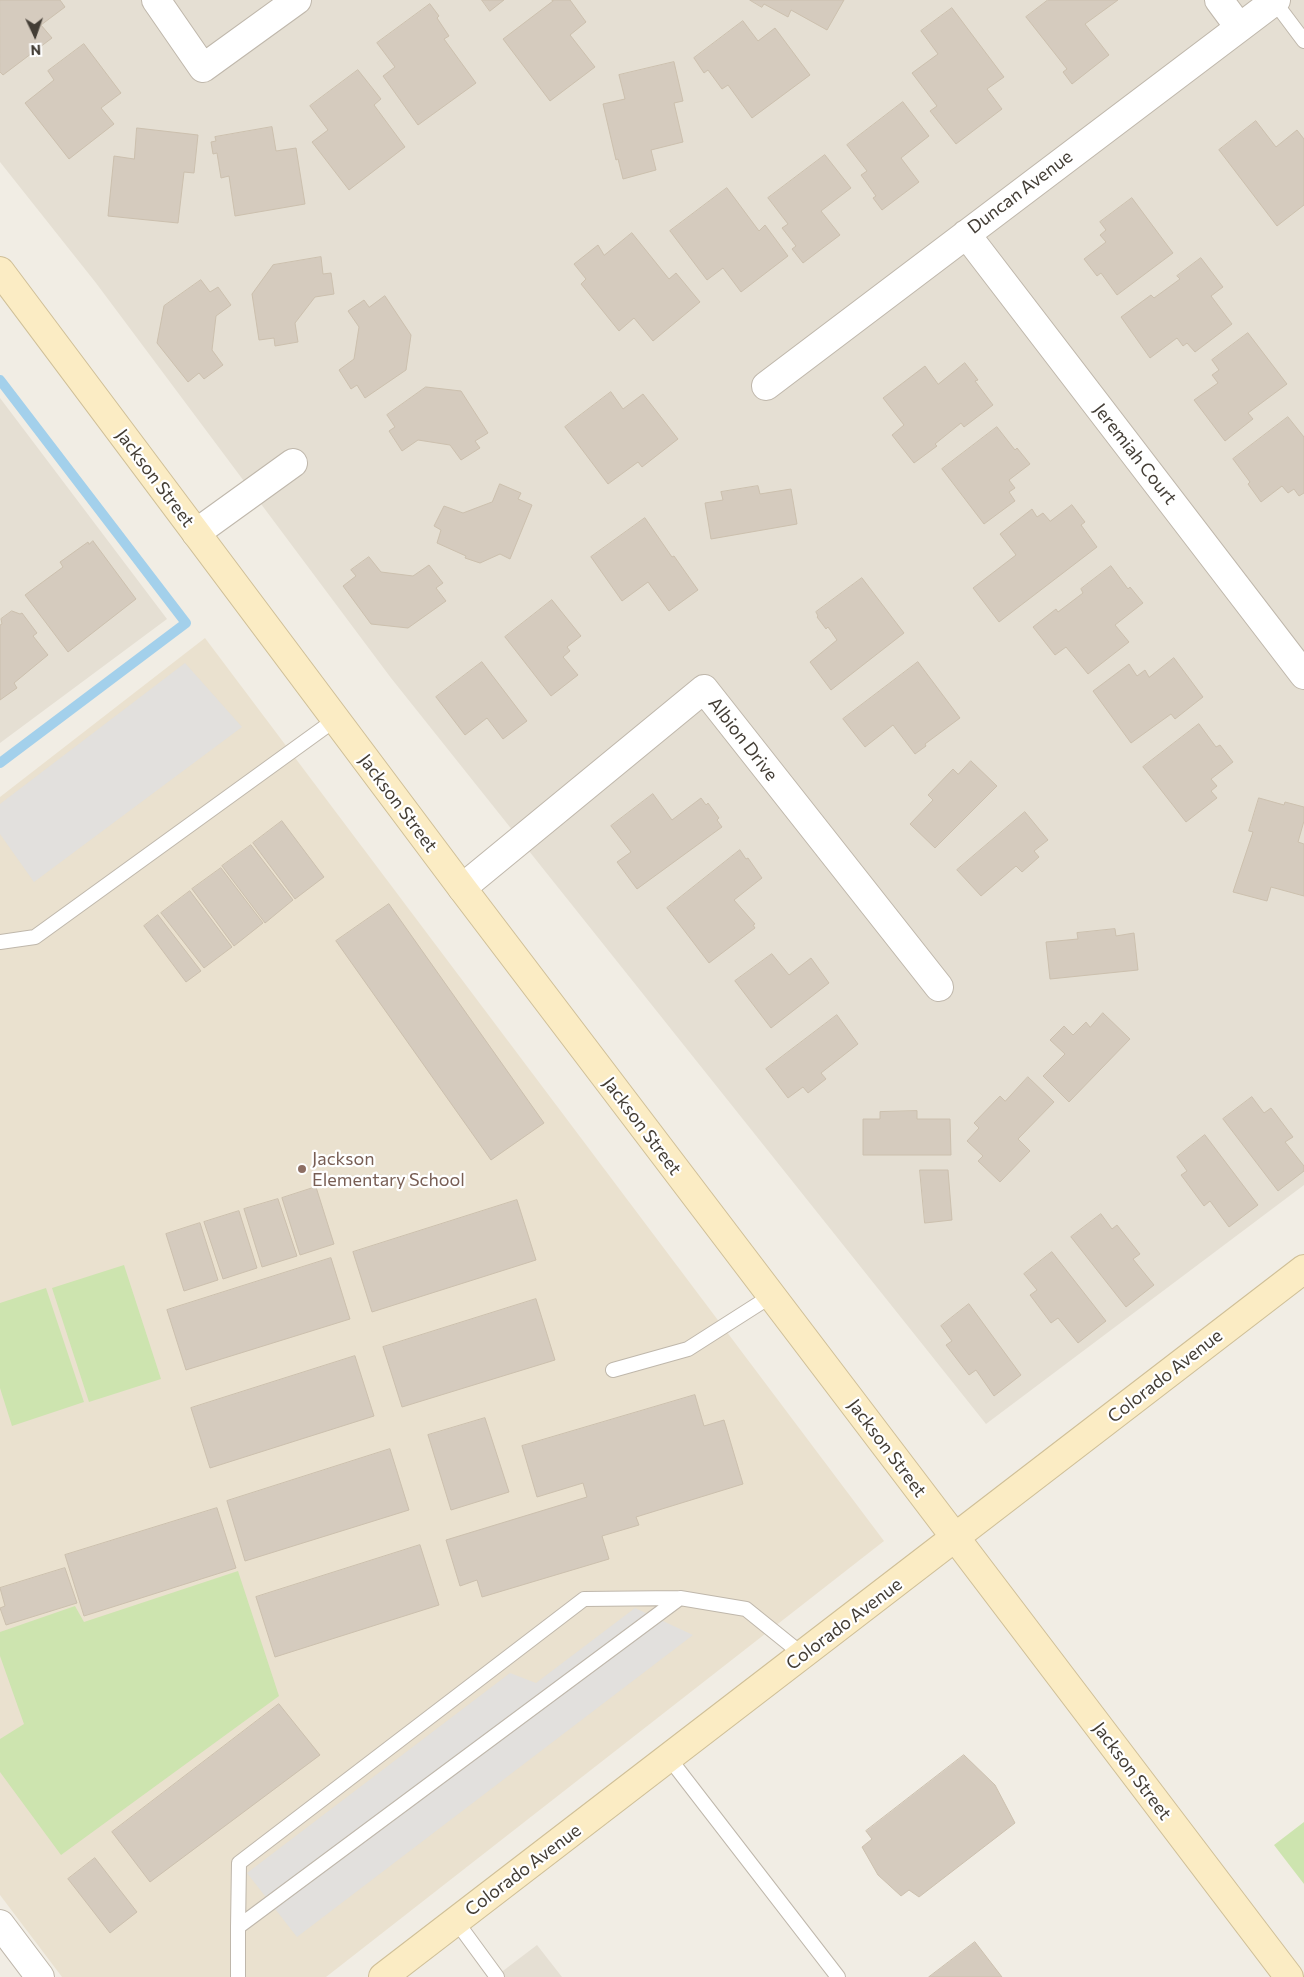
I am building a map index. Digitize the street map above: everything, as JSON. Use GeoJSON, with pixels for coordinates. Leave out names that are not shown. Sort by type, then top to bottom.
{"type":"FeatureCollection","features":[{"type":"Feature","properties":{"kind":"main road","name":"Jackson Street"},"geometry":{"type":"LineString","coordinates":[[0,271],[462,888],[1289,1977]]}},
{"type":"Feature","properties":{"kind":"main road","name":"Colorado Avenue"},"geometry":{"type":"LineString","coordinates":[[383,1977],[956,1538],[1304,1268]]}},
{"type":"Feature","properties":{"kind":"street"},"geometry":{"type":"LineString","coordinates":[[156,0],[203,68],[296,0]]}},
{"type":"Feature","properties":{"kind":"street"},"geometry":{"type":"LineString","coordinates":[[1219,0],[1239,27]]}},
{"type":"Feature","properties":{"kind":"street","name":"Duncan Avenue"},"geometry":{"type":"LineString","coordinates":[[766,386],[1275,1]]}},
{"type":"Feature","properties":{"kind":"street","name":"Jeremiah Court"},"geometry":{"type":"LineString","coordinates":[[966,234],[1304,674]]}},
{"type":"Feature","properties":{"kind":"street"},"geometry":{"type":"LineString","coordinates":[[196,533],[293,463]]}},
{"type":"Feature","properties":{"kind":"street","name":"Albion Drive"},"geometry":{"type":"LineString","coordinates":[[462,888],[704,689],[939,987]]}},
{"type":"Feature","properties":{"kind":"street"},"geometry":{"type":"LineString","coordinates":[[0,1924],[40,1977]]}},
{"type":"Feature","properties":{"kind":"lane"},"geometry":{"type":"LineString","coordinates":[[1275,1],[1304,40]]}},
{"type":"Feature","properties":{"kind":"lane"},"geometry":{"type":"LineString","coordinates":[[0,942],[35,937],[336,719]]}},
{"type":"Feature","properties":{"kind":"lane"},"geometry":{"type":"LineString","coordinates":[[613,1370],[688,1349],[771,1296]]}},
{"type":"Feature","properties":{"kind":"lane"},"geometry":{"type":"LineString","coordinates":[[238,1977],[239,1863],[584,1599],[680,1598],[746,1609],[803,1655]]}},
{"type":"Feature","properties":{"kind":"lane"},"geometry":{"type":"LineString","coordinates":[[238,1927],[680,1598]]}},
{"type":"Feature","properties":{"kind":"lane"},"geometry":{"type":"LineString","coordinates":[[669,1758],[838,1977]]}},
{"type":"Feature","properties":{"kind":"lane"},"geometry":{"type":"LineString","coordinates":[[456,1921],[497,1977]]}},
{"type":"Feature","properties":{"kind":"shaded area"},"geometry":{"type":"Polygon","coordinates":[[[0,0],[1304,0],[1304,1185],[986,1424],[391,678],[96,283],[0,162],[0,0]]]}},
{"type":"Feature","properties":{"kind":"shaded area"},"geometry":{"type":"Polygon","coordinates":[[[0,398],[167,619],[0,743],[0,398]]]}},
{"type":"Feature","properties":{"kind":"shaded area","name":"Jackson Elementary School"},"geometry":{"type":"Polygon","coordinates":[[[205,638],[884,1541],[326,1977],[62,1977],[0,1895],[0,797],[205,638]]]}},
{"type":"Feature","properties":{"kind":"shaded area"},"geometry":{"type":"Polygon","coordinates":[[[185,663],[242,727],[34,882],[0,834],[0,804],[185,663]]]}},
{"type":"Feature","properties":{"kind":"shaded area"},"geometry":{"type":"Polygon","coordinates":[[[635,1608],[693,1635],[297,1937],[247,1873],[510,1673],[536,1683],[635,1608]]]}},
{"type":"Feature","properties":{"kind":"shaded area"},"geometry":{"type":"Polygon","coordinates":[[[537,1945],[562,1977],[495,1977],[537,1945]]]}},
{"type":"Feature","properties":{"kind":"green space"},"geometry":{"type":"Polygon","coordinates":[[[124,1265],[161,1379],[89,1402],[52,1288],[124,1265]]]}},
{"type":"Feature","properties":{"kind":"green space"},"geometry":{"type":"Polygon","coordinates":[[[46,1288],[84,1402],[12,1426],[0,1388],[0,1303],[46,1288]]]}},
{"type":"Feature","properties":{"kind":"green space"},"geometry":{"type":"Polygon","coordinates":[[[238,1571],[279,1696],[61,1855],[0,1772],[0,1739],[24,1724],[0,1656],[0,1632],[75,1606],[84,1622],[238,1571]]]}},
{"type":"Feature","properties":{"kind":"green space"},"geometry":{"type":"Polygon","coordinates":[[[1304,1822],[1304,1884],[1274,1845],[1304,1822]]]}},
{"type":"Feature","properties":{"kind":"building"},"geometry":{"type":"Polygon","coordinates":[[[0,0],[60,0],[65,7],[41,25],[52,38],[3,75],[0,72],[0,0]]]}},
{"type":"Feature","properties":{"kind":"building"},"geometry":{"type":"Polygon","coordinates":[[[482,0],[504,0],[490,11],[482,0]]]}},
{"type":"Feature","properties":{"kind":"building"},"geometry":{"type":"Polygon","coordinates":[[[552,0],[570,0],[586,22],[570,35],[595,67],[550,101],[503,39],[552,0]]]}},
{"type":"Feature","properties":{"kind":"building"},"geometry":{"type":"Polygon","coordinates":[[[750,0],[844,0],[827,30],[791,10],[788,17],[764,4],[762,7],[750,0]]]}},
{"type":"Feature","properties":{"kind":"building"},"geometry":{"type":"Polygon","coordinates":[[[1048,0],[1118,0],[1085,24],[1109,55],[1072,84],[1063,72],[1067,69],[1026,17],[1048,0]]]}},
{"type":"Feature","properties":{"kind":"building"},"geometry":{"type":"Polygon","coordinates":[[[430,4],[439,16],[437,18],[449,36],[444,39],[476,83],[418,125],[383,76],[395,67],[377,43],[430,4]]]}},
{"type":"Feature","properties":{"kind":"building"},"geometry":{"type":"Polygon","coordinates":[[[952,8],[1004,77],[987,89],[1002,109],[956,144],[930,111],[937,106],[912,73],[938,54],[921,31],[952,8]]]}},
{"type":"Feature","properties":{"kind":"building"},"geometry":{"type":"Polygon","coordinates":[[[743,21],[758,41],[775,28],[810,75],[752,118],[728,85],[722,89],[708,70],[704,73],[694,58],[743,21]]]}},
{"type":"Feature","properties":{"kind":"building"},"geometry":{"type":"Polygon","coordinates":[[[84,44],[121,93],[101,108],[114,124],[69,159],[25,103],[54,80],[48,71],[84,44]]]}},
{"type":"Feature","properties":{"kind":"building"},"geometry":{"type":"Polygon","coordinates":[[[674,62],[683,101],[674,103],[683,142],[651,150],[656,170],[623,179],[618,159],[616,160],[603,104],[625,99],[619,75],[674,62]]]}},
{"type":"Feature","properties":{"kind":"building"},"geometry":{"type":"Polygon","coordinates":[[[358,70],[381,99],[374,105],[405,147],[349,190],[312,142],[328,130],[310,106],[358,70]]]}},
{"type":"Feature","properties":{"kind":"building"},"geometry":{"type":"Polygon","coordinates":[[[903,102],[929,136],[901,158],[919,182],[882,210],[873,198],[876,196],[861,175],[867,171],[847,145],[903,102]]]}},
{"type":"Feature","properties":{"kind":"building"},"geometry":{"type":"Polygon","coordinates":[[[1256,121],[1276,147],[1297,130],[1304,139],[1304,205],[1277,226],[1219,150],[1256,121]]]}},
{"type":"Feature","properties":{"kind":"building"},"geometry":{"type":"Polygon","coordinates":[[[272,127],[276,151],[296,148],[305,204],[235,216],[229,176],[221,178],[217,153],[213,154],[211,142],[216,141],[215,137],[272,127]]]}},
{"type":"Feature","properties":{"kind":"building"},"geometry":{"type":"Polygon","coordinates":[[[137,128],[198,135],[194,173],[184,172],[178,223],[108,216],[114,156],[134,159],[137,128]]]}},
{"type":"Feature","properties":{"kind":"building"},"geometry":{"type":"Polygon","coordinates":[[[825,155],[851,188],[821,211],[840,235],[803,263],[792,249],[796,246],[782,228],[788,224],[768,198],[825,155]]]}},
{"type":"Feature","properties":{"kind":"building"},"geometry":{"type":"Polygon","coordinates":[[[727,188],[759,231],[765,225],[788,256],[741,292],[723,268],[707,280],[670,231],[727,188]]]}},
{"type":"Feature","properties":{"kind":"building"},"geometry":{"type":"Polygon","coordinates":[[[1132,198],[1173,253],[1117,295],[1101,273],[1097,276],[1084,259],[1106,242],[1100,235],[1106,230],[1100,222],[1132,198]]]}},
{"type":"Feature","properties":{"kind":"building"},"geometry":{"type":"Polygon","coordinates":[[[632,233],[669,279],[676,273],[700,302],[653,341],[634,318],[619,331],[581,284],[586,279],[574,264],[598,245],[604,255],[632,233]]]}},
{"type":"Feature","properties":{"kind":"building"},"geometry":{"type":"Polygon","coordinates":[[[321,257],[323,274],[331,273],[334,294],[315,297],[295,323],[298,342],[275,346],[274,338],[259,340],[252,294],[273,265],[321,257]]]}},
{"type":"Feature","properties":{"kind":"building"},"geometry":{"type":"Polygon","coordinates":[[[1201,258],[1223,287],[1211,296],[1232,324],[1195,352],[1187,343],[1183,346],[1177,338],[1150,358],[1121,317],[1151,295],[1154,298],[1180,279],[1177,276],[1201,258]]]}},
{"type":"Feature","properties":{"kind":"building"},"geometry":{"type":"Polygon","coordinates":[[[201,280],[210,292],[218,287],[231,305],[216,316],[212,350],[223,365],[204,379],[199,373],[188,382],[157,343],[164,306],[201,280]]]}},
{"type":"Feature","properties":{"kind":"building"},"geometry":{"type":"Polygon","coordinates":[[[385,296],[411,335],[406,370],[365,398],[357,385],[351,389],[339,370],[354,359],[359,327],[348,311],[364,300],[369,307],[385,296]]]}},
{"type":"Feature","properties":{"kind":"building"},"geometry":{"type":"Polygon","coordinates":[[[1248,333],[1287,384],[1248,413],[1253,419],[1225,441],[1194,400],[1218,383],[1212,375],[1219,370],[1212,360],[1248,333]]]}},
{"type":"Feature","properties":{"kind":"building"},"geometry":{"type":"Polygon","coordinates":[[[965,363],[978,380],[975,381],[993,405],[964,427],[961,423],[935,444],[937,446],[914,463],[892,435],[904,425],[883,398],[925,366],[938,384],[965,363]]]}},
{"type":"Feature","properties":{"kind":"building"},"geometry":{"type":"Polygon","coordinates":[[[426,387],[461,391],[488,433],[475,441],[480,448],[461,460],[450,445],[418,440],[402,451],[389,431],[395,427],[387,415],[426,387]]]}},
{"type":"Feature","properties":{"kind":"building"},"geometry":{"type":"Polygon","coordinates":[[[611,392],[623,409],[643,394],[678,439],[642,467],[638,462],[608,484],[565,427],[611,392]]]}},
{"type":"Feature","properties":{"kind":"building"},"geometry":{"type":"Polygon","coordinates":[[[1288,417],[1304,437],[1304,493],[1299,496],[1294,489],[1288,493],[1282,486],[1261,502],[1248,484],[1250,482],[1233,459],[1288,417]]]}},
{"type":"Feature","properties":{"kind":"building"},"geometry":{"type":"Polygon","coordinates":[[[997,427],[1015,450],[1017,448],[1030,464],[1009,480],[1015,488],[1009,492],[1015,501],[984,524],[942,469],[997,427]]]}},
{"type":"Feature","properties":{"kind":"building"},"geometry":{"type":"Polygon","coordinates":[[[500,484],[521,493],[518,499],[532,505],[510,559],[500,554],[480,563],[465,558],[466,556],[437,543],[441,530],[434,526],[444,506],[463,513],[492,502],[500,484]]]}},
{"type":"Feature","properties":{"kind":"building"},"geometry":{"type":"Polygon","coordinates":[[[758,486],[760,494],[791,489],[797,524],[711,539],[705,503],[723,500],[721,492],[758,486]]]}},
{"type":"Feature","properties":{"kind":"building"},"geometry":{"type":"Polygon","coordinates":[[[1072,505],[1085,522],[1081,525],[1097,547],[999,622],[973,588],[1016,555],[1000,534],[1032,509],[1037,517],[1043,513],[1050,521],[1072,505]]]}},
{"type":"Feature","properties":{"kind":"building"},"geometry":{"type":"Polygon","coordinates":[[[645,518],[698,590],[669,611],[648,582],[622,601],[591,557],[645,518]]]}},
{"type":"Feature","properties":{"kind":"building"},"geometry":{"type":"Polygon","coordinates":[[[93,541],[136,599],[68,652],[25,595],[63,567],[60,562],[88,542],[89,544],[93,541]]]}},
{"type":"Feature","properties":{"kind":"building"},"geometry":{"type":"Polygon","coordinates":[[[369,557],[381,572],[413,576],[429,565],[443,583],[436,588],[446,601],[408,628],[371,624],[343,586],[356,576],[351,570],[369,557]]]}},
{"type":"Feature","properties":{"kind":"building"},"geometry":{"type":"Polygon","coordinates":[[[1111,566],[1128,589],[1130,587],[1143,603],[1115,625],[1129,642],[1088,674],[1066,647],[1055,655],[1033,627],[1056,609],[1058,612],[1083,593],[1081,589],[1111,566]]]}},
{"type":"Feature","properties":{"kind":"building"},"geometry":{"type":"Polygon","coordinates":[[[862,578],[904,633],[831,690],[810,662],[837,640],[828,627],[826,629],[817,617],[816,612],[862,578]]]}},
{"type":"Feature","properties":{"kind":"building"},"geometry":{"type":"Polygon","coordinates":[[[552,600],[581,636],[567,647],[570,651],[563,657],[578,675],[551,696],[505,637],[552,600]]]}},
{"type":"Feature","properties":{"kind":"building"},"geometry":{"type":"Polygon","coordinates":[[[12,611],[22,613],[37,633],[33,636],[48,655],[14,683],[17,688],[0,700],[0,625],[2,624],[1,619],[12,611]]]}},
{"type":"Feature","properties":{"kind":"building"},"geometry":{"type":"Polygon","coordinates":[[[1174,658],[1203,697],[1175,719],[1171,714],[1131,743],[1093,691],[1129,664],[1137,676],[1145,670],[1149,677],[1174,658]]]}},
{"type":"Feature","properties":{"kind":"building"},"geometry":{"type":"Polygon","coordinates":[[[482,662],[527,721],[503,739],[487,718],[465,735],[436,697],[482,662]]]}},
{"type":"Feature","properties":{"kind":"building"},"geometry":{"type":"Polygon","coordinates":[[[918,662],[960,718],[925,744],[926,746],[915,754],[893,725],[865,747],[843,719],[918,662]]]}},
{"type":"Feature","properties":{"kind":"building"},"geometry":{"type":"Polygon","coordinates":[[[1199,724],[1216,747],[1220,745],[1233,762],[1211,779],[1217,786],[1211,791],[1217,798],[1186,822],[1143,767],[1199,724]]]}},
{"type":"Feature","properties":{"kind":"building"},"geometry":{"type":"Polygon","coordinates":[[[971,761],[997,786],[935,848],[910,824],[933,800],[928,795],[953,769],[958,774],[971,761]]]}},
{"type":"Feature","properties":{"kind":"building"},"geometry":{"type":"Polygon","coordinates":[[[653,794],[672,820],[701,798],[706,805],[708,803],[719,818],[717,820],[722,827],[637,889],[617,862],[631,852],[611,826],[653,794]]]}},
{"type":"Feature","properties":{"kind":"building"},"geometry":{"type":"Polygon","coordinates":[[[1259,798],[1284,805],[1285,802],[1304,807],[1304,821],[1298,842],[1304,844],[1304,896],[1271,887],[1267,901],[1233,892],[1253,832],[1249,831],[1259,798]]]}},
{"type":"Feature","properties":{"kind":"building"},"geometry":{"type":"Polygon","coordinates":[[[1025,812],[1048,840],[1034,851],[1039,857],[1022,872],[1016,866],[981,896],[957,870],[1025,812]]]}},
{"type":"Feature","properties":{"kind":"building"},"geometry":{"type":"Polygon","coordinates":[[[282,821],[324,877],[295,899],[253,843],[282,821]]]}},
{"type":"Feature","properties":{"kind":"building"},"geometry":{"type":"Polygon","coordinates":[[[251,845],[293,900],[265,923],[222,866],[251,845]]]}},
{"type":"Feature","properties":{"kind":"building"},"geometry":{"type":"Polygon","coordinates":[[[740,850],[762,878],[734,900],[755,924],[753,925],[755,928],[709,963],[667,908],[740,850]]]}},
{"type":"Feature","properties":{"kind":"building"},"geometry":{"type":"Polygon","coordinates":[[[221,868],[263,923],[234,946],[192,889],[221,868]]]}},
{"type":"Feature","properties":{"kind":"building"},"geometry":{"type":"Polygon","coordinates":[[[190,891],[232,947],[204,968],[161,913],[190,891]]]}},
{"type":"Feature","properties":{"kind":"building"},"geometry":{"type":"Polygon","coordinates":[[[389,904],[544,1123],[491,1160],[336,941],[389,904]]]}},
{"type":"Feature","properties":{"kind":"building"},"geometry":{"type":"Polygon","coordinates":[[[158,915],[201,971],[186,982],[144,926],[158,915]]]}},
{"type":"Feature","properties":{"kind":"building"},"geometry":{"type":"Polygon","coordinates":[[[1115,929],[1116,936],[1134,933],[1138,970],[1050,979],[1046,942],[1078,939],[1077,933],[1115,929]]]}},
{"type":"Feature","properties":{"kind":"building"},"geometry":{"type":"Polygon","coordinates":[[[772,954],[789,975],[811,958],[829,983],[771,1028],[735,981],[772,954]]]}},
{"type":"Feature","properties":{"kind":"building"},"geometry":{"type":"Polygon","coordinates":[[[1103,1013],[1130,1039],[1069,1102],[1043,1076],[1065,1054],[1050,1040],[1064,1026],[1073,1035],[1086,1022],[1090,1027],[1103,1013]]]}},
{"type":"Feature","properties":{"kind":"building"},"geometry":{"type":"Polygon","coordinates":[[[837,1015],[858,1044],[821,1073],[826,1079],[808,1093],[803,1087],[788,1098],[766,1069],[837,1015]]]}},
{"type":"Feature","properties":{"kind":"building"},"geometry":{"type":"Polygon","coordinates":[[[1028,1077],[1054,1102],[1018,1139],[1030,1151],[1000,1182],[978,1161],[983,1156],[967,1141],[979,1128],[974,1123],[1000,1096],[1005,1101],[1028,1077]]]}},
{"type":"Feature","properties":{"kind":"building"},"geometry":{"type":"Polygon","coordinates":[[[1252,1097],[1264,1113],[1271,1108],[1293,1137],[1285,1142],[1304,1166],[1304,1171],[1278,1191],[1223,1119],[1252,1097]]]}},
{"type":"Feature","properties":{"kind":"building"},"geometry":{"type":"Polygon","coordinates":[[[917,1111],[917,1119],[950,1119],[951,1155],[863,1155],[863,1119],[880,1119],[880,1112],[917,1111]]]}},
{"type":"Feature","properties":{"kind":"building"},"geometry":{"type":"Polygon","coordinates":[[[1205,1135],[1258,1205],[1229,1227],[1210,1201],[1204,1206],[1181,1175],[1187,1171],[1177,1157],[1205,1135]]]}},
{"type":"Feature","properties":{"kind":"building"},"geometry":{"type":"Polygon","coordinates":[[[920,1170],[948,1170],[952,1220],[925,1223],[920,1170]]]}},
{"type":"Feature","properties":{"kind":"building"},"geometry":{"type":"Polygon","coordinates":[[[316,1187],[334,1244],[300,1255],[282,1198],[316,1187]]]}},
{"type":"Feature","properties":{"kind":"building"},"geometry":{"type":"Polygon","coordinates":[[[278,1199],[297,1256],[262,1267],[244,1209],[278,1199]]]}},
{"type":"Feature","properties":{"kind":"building"},"geometry":{"type":"Polygon","coordinates":[[[517,1200],[536,1260],[372,1312],[353,1252],[517,1200]]]}},
{"type":"Feature","properties":{"kind":"building"},"geometry":{"type":"Polygon","coordinates":[[[239,1211],[257,1268],[223,1279],[204,1222],[239,1211]]]}},
{"type":"Feature","properties":{"kind":"building"},"geometry":{"type":"Polygon","coordinates":[[[1101,1214],[1112,1229],[1117,1225],[1140,1254],[1133,1259],[1154,1285],[1126,1307],[1071,1237],[1101,1214]]]}},
{"type":"Feature","properties":{"kind":"building"},"geometry":{"type":"Polygon","coordinates":[[[200,1223],[218,1280],[184,1291],[166,1234],[200,1223]]]}},
{"type":"Feature","properties":{"kind":"building"},"geometry":{"type":"Polygon","coordinates":[[[1052,1252],[1106,1321],[1078,1343],[1058,1318],[1051,1323],[1030,1295],[1037,1290],[1024,1274],[1052,1252]]]}},
{"type":"Feature","properties":{"kind":"building"},"geometry":{"type":"Polygon","coordinates":[[[331,1258],[350,1319],[186,1370],[167,1310],[331,1258]]]}},
{"type":"Feature","properties":{"kind":"building"},"geometry":{"type":"Polygon","coordinates":[[[536,1299],[555,1360],[402,1407],[383,1347],[536,1299]]]}},
{"type":"Feature","properties":{"kind":"building"},"geometry":{"type":"Polygon","coordinates":[[[969,1304],[1021,1375],[994,1396],[976,1370],[969,1375],[946,1345],[952,1341],[941,1326],[969,1304]]]}},
{"type":"Feature","properties":{"kind":"building"},"geometry":{"type":"Polygon","coordinates":[[[355,1356],[374,1416],[210,1468],[191,1408],[355,1356]]]}},
{"type":"Feature","properties":{"kind":"building"},"geometry":{"type":"Polygon","coordinates":[[[695,1395],[704,1426],[724,1420],[743,1484],[636,1517],[639,1525],[602,1536],[609,1559],[482,1597],[477,1580],[460,1586],[446,1540],[587,1497],[583,1483],[537,1497],[522,1446],[695,1395]]]}},
{"type":"Feature","properties":{"kind":"building"},"geometry":{"type":"Polygon","coordinates":[[[485,1418],[509,1492],[451,1510],[428,1435],[485,1418]]]}},
{"type":"Feature","properties":{"kind":"building"},"geometry":{"type":"Polygon","coordinates":[[[390,1449],[409,1510],[245,1561],[227,1501],[390,1449]]]}},
{"type":"Feature","properties":{"kind":"building"},"geometry":{"type":"Polygon","coordinates":[[[217,1508],[236,1568],[84,1616],[65,1555],[217,1508]]]}},
{"type":"Feature","properties":{"kind":"building"},"geometry":{"type":"Polygon","coordinates":[[[420,1545],[439,1605],[275,1657],[256,1597],[420,1545]]]}},
{"type":"Feature","properties":{"kind":"building"},"geometry":{"type":"Polygon","coordinates":[[[65,1568],[77,1603],[6,1625],[0,1608],[5,1606],[0,1588],[65,1568]]]}},
{"type":"Feature","properties":{"kind":"building"},"geometry":{"type":"Polygon","coordinates":[[[279,1704],[320,1755],[150,1882],[112,1832],[279,1704]]]}},
{"type":"Feature","properties":{"kind":"building"},"geometry":{"type":"Polygon","coordinates":[[[964,1755],[995,1785],[1015,1823],[919,1897],[909,1890],[901,1896],[878,1875],[862,1847],[872,1839],[866,1831],[964,1755]]]}},
{"type":"Feature","properties":{"kind":"building"},"geometry":{"type":"Polygon","coordinates":[[[95,1858],[137,1912],[110,1933],[68,1879],[95,1858]]]}},
{"type":"Feature","properties":{"kind":"building"},"geometry":{"type":"Polygon","coordinates":[[[975,1942],[1002,1977],[929,1977],[975,1942]]]}},
{"type":"Feature","properties":{"kind":"waterway"},"geometry":{"type":"LineString","coordinates":[[0,380],[186,623],[0,763]]}},
{"type":"Feature","properties":{"kind":"place","name":"Jackson Elementary School"},"geometry":{"type":"Point","coordinates":[302,1169]}}]}
